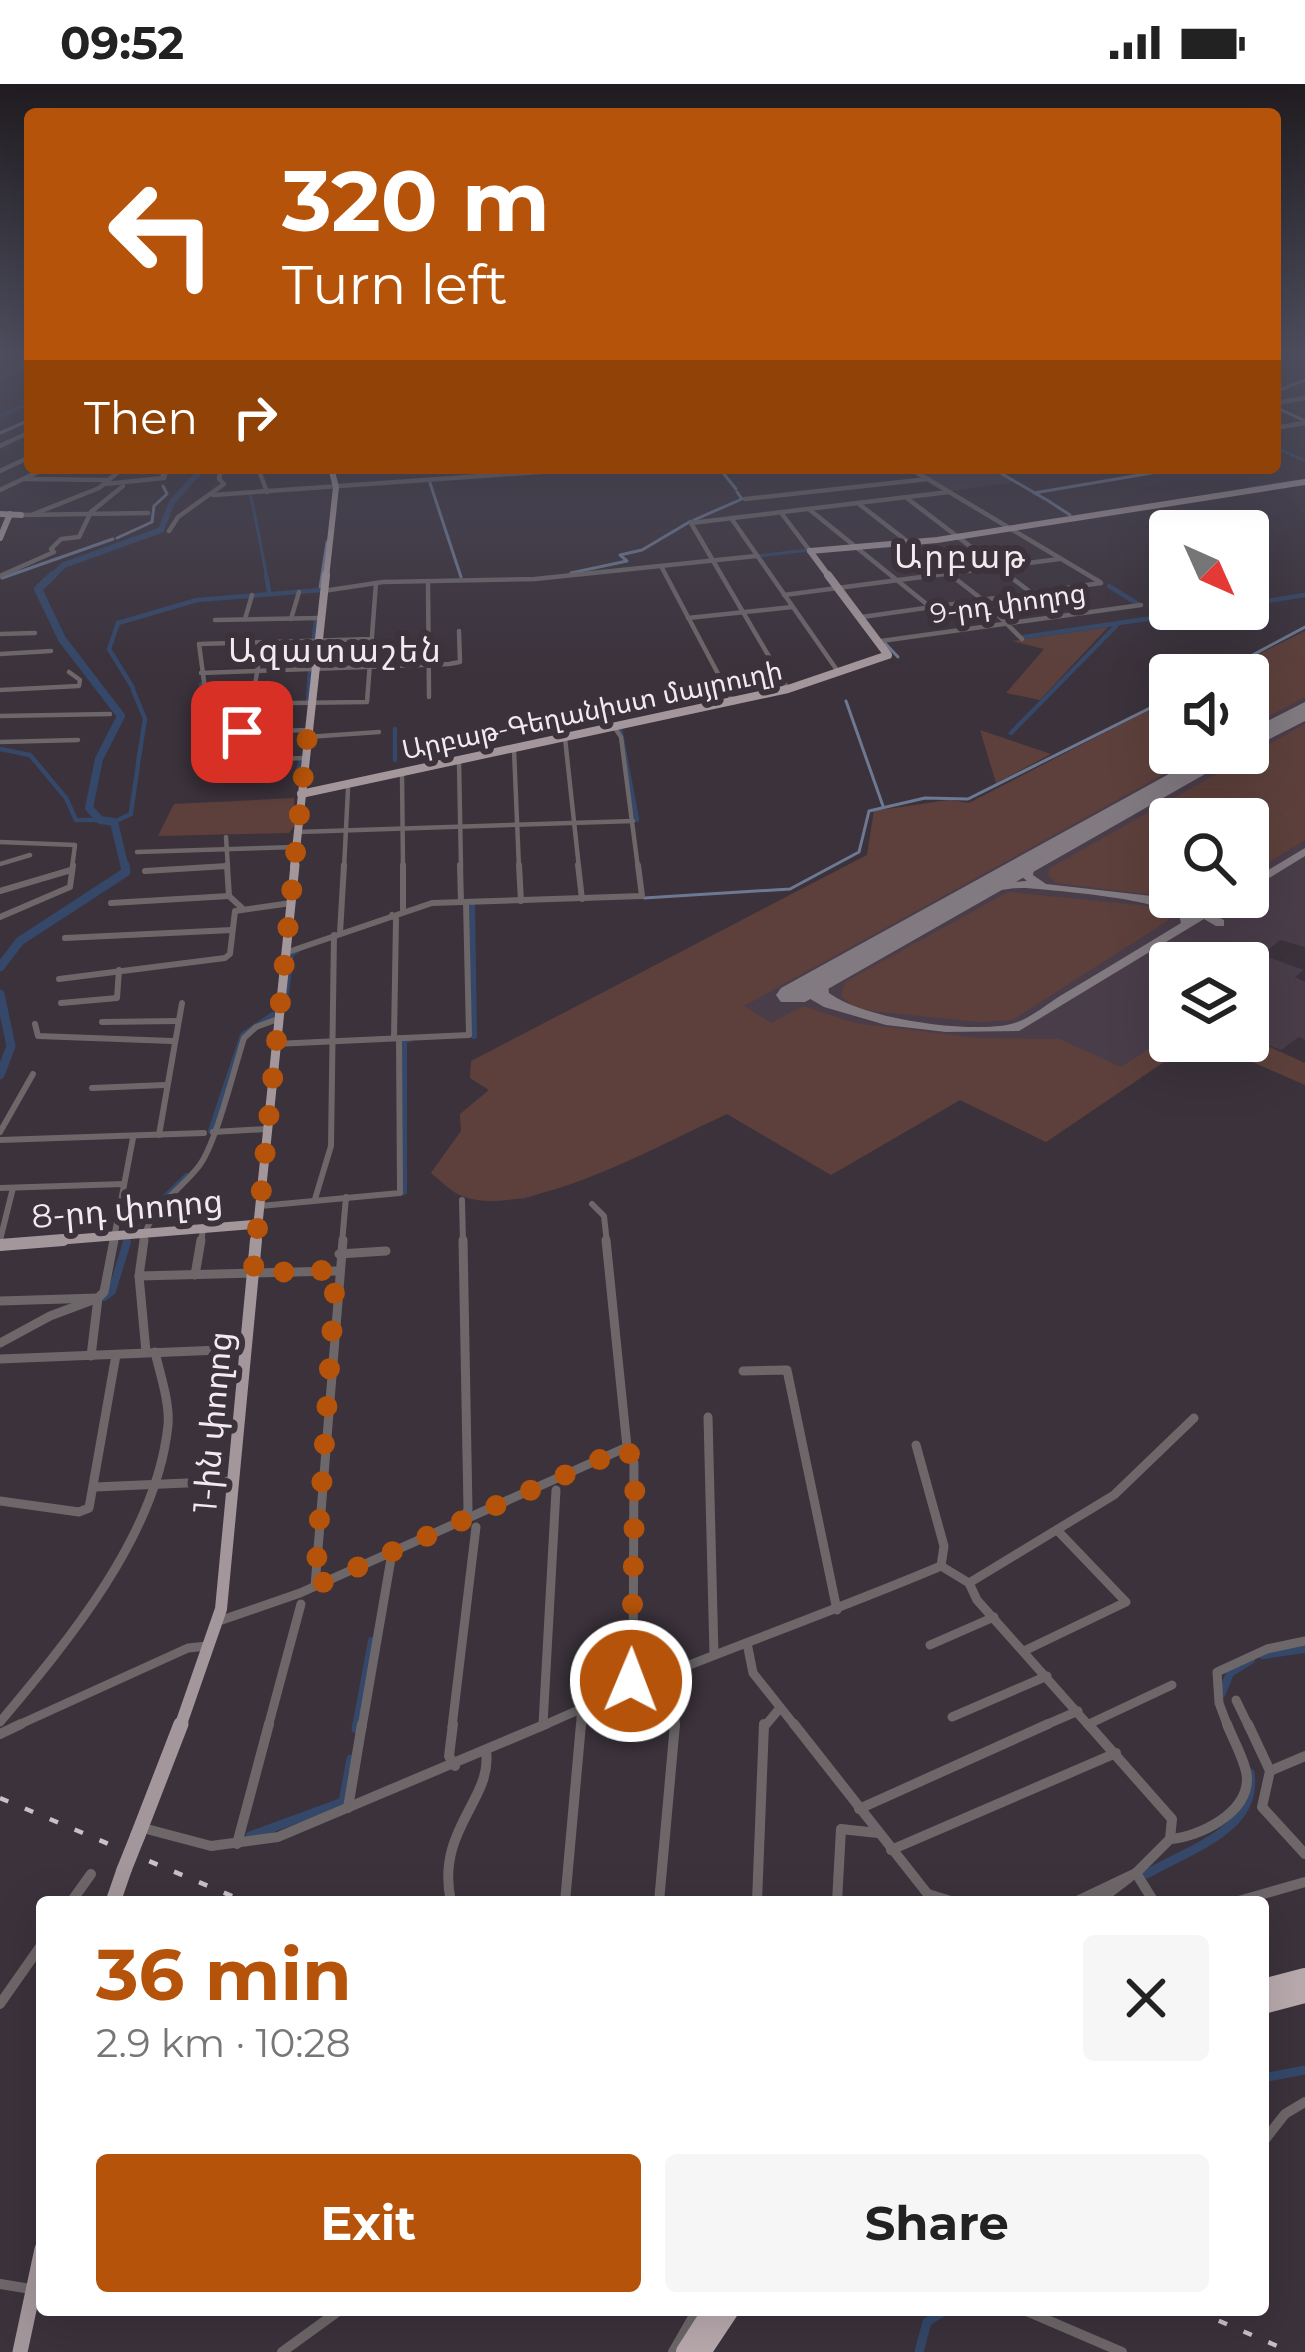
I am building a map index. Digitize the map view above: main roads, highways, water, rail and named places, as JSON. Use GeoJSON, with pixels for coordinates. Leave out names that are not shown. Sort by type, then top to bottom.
{"type":"FeatureCollection","features":[{"type":"Feature","properties":{"kind":"highway"},"geometry":{"type":"LineString","coordinates":[[1269,1987],[1305,1978]]}},
{"type":"Feature","properties":{"kind":"highway"},"geometry":{"type":"LineString","coordinates":[[1269,2002],[1305,1993]]}},
{"type":"Feature","properties":{"kind":"highway"},"geometry":{"type":"LineString","coordinates":[[686,2352],[696,2316]]}},
{"type":"Feature","properties":{"kind":"highway"},"geometry":{"type":"LineString","coordinates":[[701,2352],[725,2316]]}},
{"type":"Feature","properties":{"kind":"main road","name":"1-ին փողոց"},"geometry":{"type":"LineString","coordinates":[[115,1896],[218,1621],[304,758],[336,487],[333,474]]}},
{"type":"Feature","properties":{"kind":"main road","name":"Արբաթ-Գեղանիստ մայրուղի"},"geometry":{"type":"LineString","coordinates":[[301,796],[788,689],[888,655],[810,551],[910,543],[1305,482]]}},
{"type":"Feature","properties":{"kind":"main road"},"geometry":{"type":"LineString","coordinates":[[0,514],[27,515],[7,525]]}},
{"type":"Feature","properties":{"kind":"main road"},"geometry":{"type":"LineString","coordinates":[[0,538],[10,514]]}},
{"type":"Feature","properties":{"kind":"main road","name":"8-րդ փողոց"},"geometry":{"type":"LineString","coordinates":[[0,1243],[258,1224]]}},
{"type":"Feature","properties":{"kind":"main road"},"geometry":{"type":"LineString","coordinates":[[20,2352],[36,2274]]}},
{"type":"Feature","properties":{"kind":"waterway"},"geometry":{"type":"LineString","coordinates":[[1298,458],[1305,461]]}},
{"type":"Feature","properties":{"kind":"waterway"},"geometry":{"type":"LineString","coordinates":[[50,578],[64,565],[161,530],[172,502],[198,474]]}},
{"type":"Feature","properties":{"kind":"waterway"},"geometry":{"type":"LineString","coordinates":[[724,474],[736,489]]}},
{"type":"Feature","properties":{"kind":"waterway"},"geometry":{"type":"LineString","coordinates":[[1002,474],[1035,493]]}},
{"type":"Feature","properties":{"kind":"waterway"},"geometry":{"type":"LineString","coordinates":[[1035,493],[1146,474]]}},
{"type":"Feature","properties":{"kind":"waterway"},"geometry":{"type":"LineString","coordinates":[[1250,488],[1296,481]]}},
{"type":"Feature","properties":{"kind":"waterway"},"geometry":{"type":"LineString","coordinates":[[430,483],[461,577]]}},
{"type":"Feature","properties":{"kind":"waterway"},"geometry":{"type":"LineString","coordinates":[[117,538],[152,522],[154,506],[167,494],[163,486]]}},
{"type":"Feature","properties":{"kind":"waterway"},"geometry":{"type":"LineString","coordinates":[[694,520],[742,499],[737,492]]}},
{"type":"Feature","properties":{"kind":"waterway"},"geometry":{"type":"LineString","coordinates":[[1035,493],[1045,499]]}},
{"type":"Feature","properties":{"kind":"waterway"},"geometry":{"type":"LineString","coordinates":[[250,494],[255,515]]}},
{"type":"Feature","properties":{"kind":"waterway"},"geometry":{"type":"LineString","coordinates":[[1047,500],[1070,515]]}},
{"type":"Feature","properties":{"kind":"waterway"},"geometry":{"type":"LineString","coordinates":[[255,516],[267,578]]}},
{"type":"Feature","properties":{"kind":"waterway"},"geometry":{"type":"LineString","coordinates":[[571,573],[627,561],[620,555],[642,550],[691,521]]}},
{"type":"Feature","properties":{"kind":"waterway"},"geometry":{"type":"LineString","coordinates":[[2,578],[113,539]]}},
{"type":"Feature","properties":{"kind":"waterway"},"geometry":{"type":"LineString","coordinates":[[320,588],[327,542]]}},
{"type":"Feature","properties":{"kind":"waterway"},"geometry":{"type":"LineString","coordinates":[[757,556],[808,550]]}},
{"type":"Feature","properties":{"kind":"waterway"},"geometry":{"type":"LineString","coordinates":[[53,575],[38,589],[62,639],[121,716],[99,759],[89,808],[100,820],[114,822],[125,868]]}},
{"type":"Feature","properties":{"kind":"waterway"},"geometry":{"type":"LineString","coordinates":[[266,575],[269,591]]}},
{"type":"Feature","properties":{"kind":"waterway"},"geometry":{"type":"LineString","coordinates":[[1109,586],[1138,604]]}},
{"type":"Feature","properties":{"kind":"waterway"},"geometry":{"type":"LineString","coordinates":[[133,688],[109,649],[118,623],[197,600],[321,590]]}},
{"type":"Feature","properties":{"kind":"waterway"},"geometry":{"type":"LineString","coordinates":[[1269,601],[1305,595]]}},
{"type":"Feature","properties":{"kind":"waterway"},"geometry":{"type":"LineString","coordinates":[[314,636],[316,619]]}},
{"type":"Feature","properties":{"kind":"waterway"},"geometry":{"type":"LineString","coordinates":[[1024,637],[1149,619]]}},
{"type":"Feature","properties":{"kind":"waterway"},"geometry":{"type":"LineString","coordinates":[[1011,733],[1116,626]]}},
{"type":"Feature","properties":{"kind":"waterway"},"geometry":{"type":"LineString","coordinates":[[1254,654],[1305,627]]}},
{"type":"Feature","properties":{"kind":"waterway"},"geometry":{"type":"LineString","coordinates":[[310,668],[313,641]]}},
{"type":"Feature","properties":{"kind":"waterway"},"geometry":{"type":"LineString","coordinates":[[884,642],[898,657]]}},
{"type":"Feature","properties":{"kind":"waterway"},"geometry":{"type":"LineString","coordinates":[[308,701],[310,671]]}},
{"type":"Feature","properties":{"kind":"waterway"},"geometry":{"type":"LineString","coordinates":[[201,684],[203,704]]}},
{"type":"Feature","properties":{"kind":"waterway"},"geometry":{"type":"LineString","coordinates":[[133,690],[145,719],[138,763]]}},
{"type":"Feature","properties":{"kind":"waterway"},"geometry":{"type":"LineString","coordinates":[[846,701],[883,806]]}},
{"type":"Feature","properties":{"kind":"waterway"},"geometry":{"type":"LineString","coordinates":[[644,898],[790,889],[859,852],[869,811],[925,798],[968,799],[1149,708]]}},
{"type":"Feature","properties":{"kind":"waterway"},"geometry":{"type":"LineString","coordinates":[[620,728],[637,820]]}},
{"type":"Feature","properties":{"kind":"waterway"},"geometry":{"type":"LineString","coordinates":[[395,729],[395,760]]}},
{"type":"Feature","properties":{"kind":"waterway"},"geometry":{"type":"LineString","coordinates":[[0,749],[30,755],[66,798],[76,820],[100,820]]}},
{"type":"Feature","properties":{"kind":"waterway"},"geometry":{"type":"LineString","coordinates":[[297,774],[301,760]]}},
{"type":"Feature","properties":{"kind":"waterway"},"geometry":{"type":"LineString","coordinates":[[131,812],[138,765]]}},
{"type":"Feature","properties":{"kind":"waterway"},"geometry":{"type":"LineString","coordinates":[[114,822],[131,814]]}},
{"type":"Feature","properties":{"kind":"waterway"},"geometry":{"type":"LineString","coordinates":[[0,967],[20,941],[126,872],[125,865]]}},
{"type":"Feature","properties":{"kind":"waterway"},"geometry":{"type":"LineString","coordinates":[[472,903],[474,1036]]}},
{"type":"Feature","properties":{"kind":"waterway"},"geometry":{"type":"LineString","coordinates":[[284,1008],[291,954],[297,950]]}},
{"type":"Feature","properties":{"kind":"waterway"},"geometry":{"type":"LineString","coordinates":[[0,994],[11,1046],[0,1075]]}},
{"type":"Feature","properties":{"kind":"waterway"},"geometry":{"type":"LineString","coordinates":[[211,1131],[243,1035],[273,1015]]}},
{"type":"Feature","properties":{"kind":"waterway"},"geometry":{"type":"LineString","coordinates":[[404,1192],[404,1040],[410,1039]]}},
{"type":"Feature","properties":{"kind":"waterway"},"geometry":{"type":"LineString","coordinates":[[129,1232],[187,1176]]}},
{"type":"Feature","properties":{"kind":"waterway"},"geometry":{"type":"LineString","coordinates":[[104,1297],[112,1291],[127,1242]]}},
{"type":"Feature","properties":{"kind":"waterway"},"geometry":{"type":"LineString","coordinates":[[356,1727],[372,1641]]}},
{"type":"Feature","properties":{"kind":"waterway"},"geometry":{"type":"LineString","coordinates":[[1263,1655],[1305,1649]]}},
{"type":"Feature","properties":{"kind":"waterway"},"geometry":{"type":"LineString","coordinates":[[1222,1693],[1230,1673],[1251,1660]]}},
{"type":"Feature","properties":{"kind":"waterway"},"geometry":{"type":"LineString","coordinates":[[356,1729],[357,1724]]}},
{"type":"Feature","properties":{"kind":"waterway"},"geometry":{"type":"LineString","coordinates":[[250,1836],[343,1802],[351,1759]]}},
{"type":"Feature","properties":{"kind":"waterway"},"geometry":{"type":"LineString","coordinates":[[1147,1874],[1232,1824],[1250,1793],[1250,1773]]}},
{"type":"Feature","properties":{"kind":"waterway"},"geometry":{"type":"LineString","coordinates":[[1269,2077],[1305,2070]]}},
{"type":"Feature","properties":{"kind":"waterway"},"geometry":{"type":"LineString","coordinates":[[919,2352],[927,2322],[936,2316]]}},
{"type":"Feature","properties":{"kind":"railway"},"geometry":{"type":"LineString","coordinates":[[0,1798],[232,1896]]}},
{"type":"Feature","properties":{"kind":"railway"},"geometry":{"type":"LineString","coordinates":[[1208,2316],[1291,2352]]}},
{"type":"Feature","properties":{"kind":"district","name":"Արբաթ"},"geometry":{"type":"Point","coordinates":[961,556]}},
{"type":"Feature","properties":{"kind":"district","name":"Ազատաշեն"},"geometry":{"type":"Point","coordinates":[336,650]}}]}
